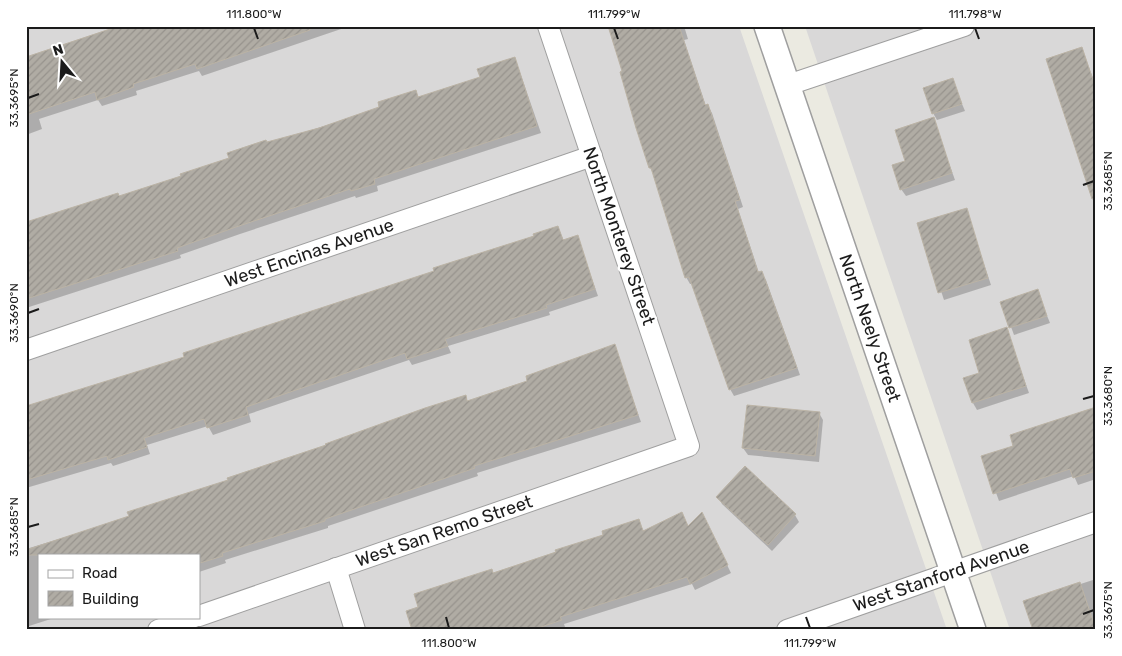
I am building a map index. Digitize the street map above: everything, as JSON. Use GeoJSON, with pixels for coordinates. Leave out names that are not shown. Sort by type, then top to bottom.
{"type":"FeatureCollection","features":[{"type":"Feature","properties":{"kind":"street","name":"North Monterey Street"},"geometry":{"type":"LineString","coordinates":[[548,26],[689,446]]}},
{"type":"Feature","properties":{"kind":"street","name":"North Neely Street"},"geometry":{"type":"LineString","coordinates":[[767,26],[973,630]]}},
{"type":"Feature","properties":{"kind":"street"},"geometry":{"type":"LineString","coordinates":[[788,85],[964,26]]}},
{"type":"Feature","properties":{"kind":"street","name":"West Encinas Avenue"},"geometry":{"type":"LineString","coordinates":[[26,350],[592,156]]}},
{"type":"Feature","properties":{"kind":"street","name":"West San Remo Street"},"geometry":{"type":"LineString","coordinates":[[200,616],[689,446]]}},
{"type":"Feature","properties":{"kind":"street","name":"West Stanford Avenue"},"geometry":{"type":"LineString","coordinates":[[787,630],[1096,522]]}},
{"type":"Feature","properties":{"kind":"street"},"geometry":{"type":"LineString","coordinates":[[336,568],[355,630]]}},
{"type":"Feature","properties":{"kind":"street"},"geometry":{"type":"LineString","coordinates":[[158,630],[191,618]]}},
{"type":"Feature","properties":{"kind":"shaded area"},"geometry":{"type":"Polygon","coordinates":[[[26,26],[739,26],[947,630],[26,630],[26,26]]]}},
{"type":"Feature","properties":{"kind":"shaded area"},"geometry":{"type":"Polygon","coordinates":[[[805,26],[1096,26],[1096,630],[1010,630],[805,26]]]}},
{"type":"Feature","properties":{"kind":"building"},"geometry":{"type":"Polygon","coordinates":[[[119,26],[309,26],[310,30],[197,69],[195,64],[133,84],[134,87],[97,100],[95,92],[26,115],[26,57],[119,26]]]}},
{"type":"Feature","properties":{"kind":"building"},"geometry":{"type":"Polygon","coordinates":[[[608,26],[679,26],[705,105],[708,104],[740,200],[735,201],[758,272],[762,271],[797,368],[729,390],[689,277],[685,278],[651,168],[649,168],[636,128],[620,72],[622,71],[608,26]]]}},
{"type":"Feature","properties":{"kind":"building"},"geometry":{"type":"Polygon","coordinates":[[[1082,47],[1096,89],[1096,198],[1092,199],[1046,59],[1082,47]]]}},
{"type":"Feature","properties":{"kind":"building"},"geometry":{"type":"Polygon","coordinates":[[[515,57],[537,126],[374,179],[375,184],[351,191],[350,189],[236,227],[177,248],[178,251],[26,299],[26,222],[118,193],[119,196],[181,176],[180,174],[229,158],[227,153],[266,140],[267,142],[319,128],[379,107],[378,102],[416,90],[418,97],[480,77],[477,69],[515,57]]]}},
{"type":"Feature","properties":{"kind":"building"},"geometry":{"type":"Polygon","coordinates":[[[953,78],[962,104],[932,114],[923,88],[953,78]]]}},
{"type":"Feature","properties":{"kind":"building"},"geometry":{"type":"Polygon","coordinates":[[[934,117],[952,173],[900,190],[892,165],[905,161],[895,130],[934,117]]]}},
{"type":"Feature","properties":{"kind":"building"},"geometry":{"type":"Polygon","coordinates":[[[967,208],[988,278],[938,293],[917,223],[967,208]]]}},
{"type":"Feature","properties":{"kind":"building"},"geometry":{"type":"Polygon","coordinates":[[[558,226],[563,240],[578,235],[595,289],[546,305],[547,308],[445,339],[448,346],[407,359],[405,353],[246,407],[248,415],[207,428],[204,419],[144,438],[147,447],[108,460],[107,456],[26,480],[26,406],[184,357],[183,353],[434,271],[433,268],[534,236],[533,234],[558,226]]]}},
{"type":"Feature","properties":{"kind":"building"},"geometry":{"type":"Polygon","coordinates":[[[1038,289],[1047,316],[1009,328],[1000,302],[1038,289]]]}},
{"type":"Feature","properties":{"kind":"building"},"geometry":{"type":"Polygon","coordinates":[[[1007,327],[1026,386],[972,403],[963,378],[979,373],[969,340],[1007,327]]]}},
{"type":"Feature","properties":{"kind":"building"},"geometry":{"type":"Polygon","coordinates":[[[615,344],[638,415],[474,466],[475,468],[325,519],[325,521],[222,553],[223,556],[200,563],[200,554],[26,555],[26,550],[129,516],[127,512],[228,480],[227,478],[326,445],[425,408],[466,395],[467,401],[527,381],[526,376],[615,344]]]}},
{"type":"Feature","properties":{"kind":"building"},"geometry":{"type":"Polygon","coordinates":[[[747,405],[820,412],[815,456],[742,448],[747,405]]]}},
{"type":"Feature","properties":{"kind":"building"},"geometry":{"type":"Polygon","coordinates":[[[1096,407],[1096,471],[1073,478],[1070,469],[993,494],[981,456],[1013,446],[1010,435],[1096,407]]]}},
{"type":"Feature","properties":{"kind":"building"},"geometry":{"type":"Polygon","coordinates":[[[745,466],[796,514],[768,545],[716,497],[745,466]]]}},
{"type":"Feature","properties":{"kind":"building"},"geometry":{"type":"Polygon","coordinates":[[[682,512],[688,526],[702,512],[728,565],[690,584],[687,577],[560,617],[562,620],[532,630],[412,630],[406,611],[418,607],[414,594],[492,569],[493,573],[556,552],[555,550],[603,535],[602,531],[639,519],[643,531],[682,512]]]}},
{"type":"Feature","properties":{"kind":"building"},"geometry":{"type":"Polygon","coordinates":[[[1080,582],[1096,630],[1033,630],[1023,601],[1080,582]]]}}]}
